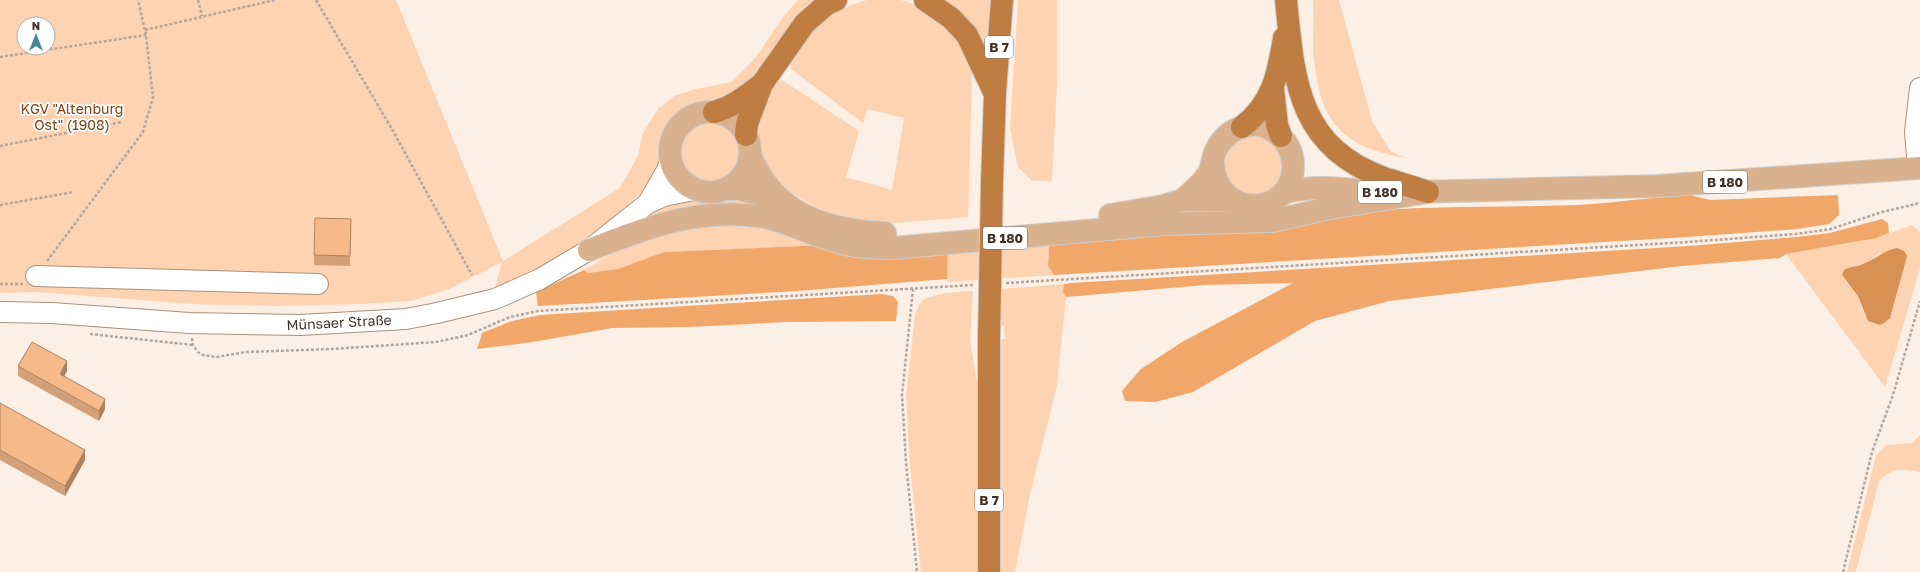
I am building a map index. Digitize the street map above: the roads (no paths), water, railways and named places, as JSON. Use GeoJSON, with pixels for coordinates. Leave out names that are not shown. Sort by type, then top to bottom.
{"type":"FeatureCollection","features":[{"type":"Feature","properties":{"kind":"highway"},"geometry":{"type":"LineString","coordinates":[[748,145],[747,124],[762,84],[805,23],[827,4],[836,0]]}},
{"type":"Feature","properties":{"kind":"highway"},"geometry":{"type":"LineString","coordinates":[[925,0],[951,18],[967,35],[995,93]]}},
{"type":"Feature","properties":{"kind":"highway","name":"B 7"},"geometry":{"type":"LineString","coordinates":[[989,572],[989,339],[992,182],[995,93],[1002,0]]}},
{"type":"Feature","properties":{"kind":"highway"},"geometry":{"type":"LineString","coordinates":[[1281,136],[1277,125],[1273,88],[1287,9]]}},
{"type":"Feature","properties":{"kind":"highway"},"geometry":{"type":"LineString","coordinates":[[1287,9],[1296,77],[1302,102],[1311,120],[1323,138],[1356,164],[1383,178],[1428,192]]}},
{"type":"Feature","properties":{"kind":"highway"},"geometry":{"type":"LineString","coordinates":[[714,112],[726,109],[742,100],[762,84]]}},
{"type":"Feature","properties":{"kind":"highway"},"geometry":{"type":"LineString","coordinates":[[1242,126],[1252,119],[1273,88]]}},
{"type":"Feature","properties":{"kind":"main road"},"geometry":{"type":"LineString","coordinates":[[714,112],[727,116],[738,124],[748,145],[748,164],[744,174],[727,189],[716,192],[694,190],[683,183],[675,173],[670,161],[669,148],[672,136],[679,125],[695,115],[714,112]]}},
{"type":"Feature","properties":{"kind":"main road"},"geometry":{"type":"LineString","coordinates":[[1256,125],[1270,128],[1281,136],[1289,146],[1293,159],[1293,171],[1290,183],[1283,193],[1272,202],[1258,206],[1244,205],[1231,200],[1217,183],[1213,173],[1213,162],[1216,150],[1222,140],[1231,132],[1242,126],[1256,125]]}},
{"type":"Feature","properties":{"kind":"main road","name":"B 180"},"geometry":{"type":"LineString","coordinates":[[748,145],[755,166],[766,184],[780,200],[801,214],[837,227],[862,232],[906,234],[1115,215],[1163,206],[1183,200],[1231,200]]}},
{"type":"Feature","properties":{"kind":"main road","name":"B 180"},"geometry":{"type":"LineString","coordinates":[[1293,159],[1313,178],[1333,188]]}},
{"type":"Feature","properties":{"kind":"main road","name":"B 180"},"geometry":{"type":"LineString","coordinates":[[1183,200],[1208,174],[1213,162]]}},
{"type":"Feature","properties":{"kind":"main road","name":"B 180"},"geometry":{"type":"LineString","coordinates":[[1283,193],[1292,190],[1333,188],[1377,192],[1428,192],[1657,186],[1919,168]]}},
{"type":"Feature","properties":{"kind":"main road","name":"B 180"},"geometry":{"type":"LineString","coordinates":[[727,189],[739,189],[780,200]]}},
{"type":"Feature","properties":{"kind":"main road","name":"B 180"},"geometry":{"type":"LineString","coordinates":[[589,250],[646,228],[667,222],[714,214],[741,214],[763,218],[851,246],[892,248],[1165,224],[1272,221],[1325,209],[1428,192]]}},
{"type":"Feature","properties":{"kind":"street"},"geometry":{"type":"LineString","coordinates":[[1919,168],[1915,132],[1920,88]]}},
{"type":"Feature","properties":{"kind":"street","name":"Münsaer Straße"},"geometry":{"type":"LineString","coordinates":[[648,203],[667,170],[670,161]]}},
{"type":"Feature","properties":{"kind":"street","name":"Münsaer Straße"},"geometry":{"type":"LineString","coordinates":[[0,312],[52,312],[189,323],[248,325],[300,325],[406,319],[466,307],[494,299],[540,279],[589,250],[648,203],[664,196],[694,190]]}},
{"type":"Feature","properties":{"kind":"street"},"geometry":{"type":"LineString","coordinates":[[34,279],[318,284]]}},
{"type":"Feature","properties":{"kind":"park label","name":"KGV \"Altenburg Ost\" (1908)"},"geometry":{"type":"Point","coordinates":[72,116]}}]}
